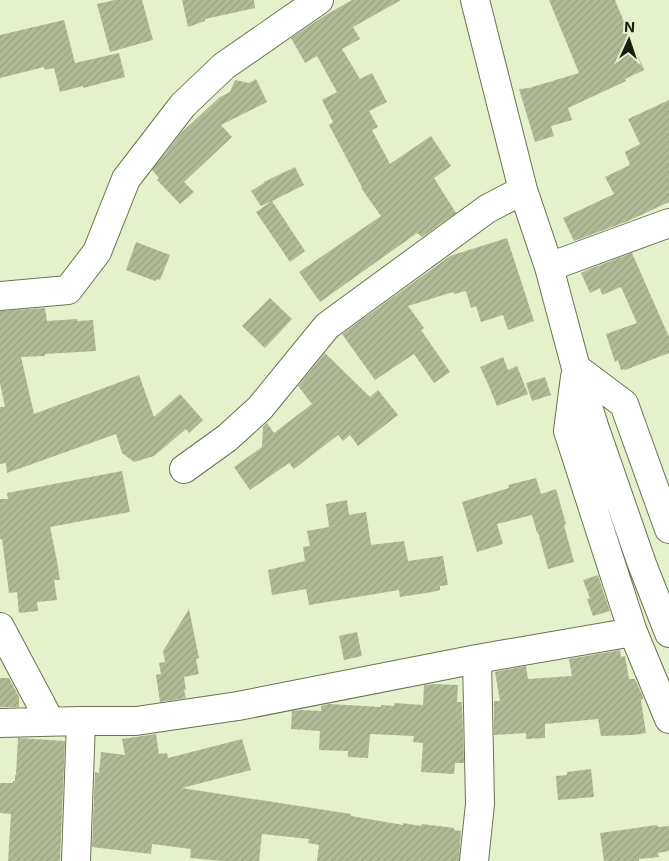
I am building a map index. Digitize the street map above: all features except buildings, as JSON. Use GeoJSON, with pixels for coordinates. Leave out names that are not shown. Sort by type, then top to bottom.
{"type":"FeatureCollection","features":[{"type":"Feature","properties":{"kind":"street"},"geometry":{"type":"LineString","coordinates":[[0,296],[68,290],[97,252],[126,179],[183,105],[224,66],[319,0]]}},
{"type":"Feature","properties":{"kind":"street"},"geometry":{"type":"LineString","coordinates":[[474,0],[523,190],[550,267],[576,368],[642,564],[669,633]]}},
{"type":"Feature","properties":{"kind":"street"},"geometry":{"type":"LineString","coordinates":[[184,469],[226,438],[260,408],[327,326],[487,209],[523,190]]}},
{"type":"Feature","properties":{"kind":"street"},"geometry":{"type":"LineString","coordinates":[[550,267],[669,223]]}},
{"type":"Feature","properties":{"kind":"street"},"geometry":{"type":"LineString","coordinates":[[576,368],[624,404],[669,529]]}},
{"type":"Feature","properties":{"kind":"street"},"geometry":{"type":"LineString","coordinates":[[576,368],[568,431],[634,632],[669,719]]}},
{"type":"Feature","properties":{"kind":"street"},"geometry":{"type":"LineString","coordinates":[[0,627],[50,722]]}},
{"type":"Feature","properties":{"kind":"street"},"geometry":{"type":"LineString","coordinates":[[0,723],[136,721],[238,706],[634,632]]}},
{"type":"Feature","properties":{"kind":"street"},"geometry":{"type":"LineString","coordinates":[[474,861],[480,804],[477,660]]}},
{"type":"Feature","properties":{"kind":"street"},"geometry":{"type":"LineString","coordinates":[[76,861],[81,721]]}}]}
